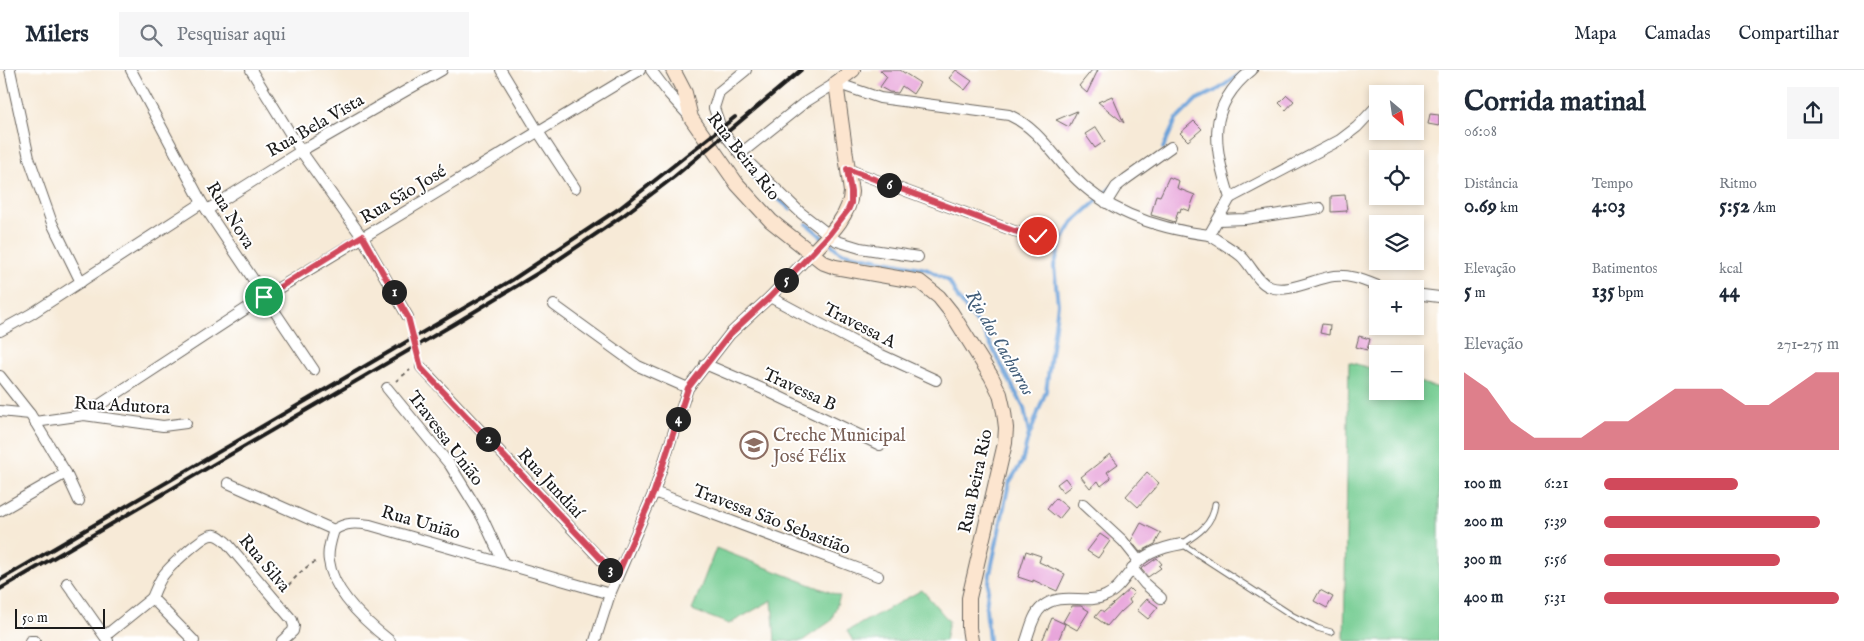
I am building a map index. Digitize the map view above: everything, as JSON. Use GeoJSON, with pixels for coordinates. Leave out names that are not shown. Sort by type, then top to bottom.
{"type":"FeatureCollection","features":[{"type":"Feature","properties":{"kind":"street"},"geometry":{"type":"LineString","coordinates":[[10,70],[29,158],[49,216],[81,282]]}},
{"type":"Feature","properties":{"kind":"street","name":"Rua Nova"},"geometry":{"type":"LineString","coordinates":[[131,70],[205,206],[314,370]]}},
{"type":"Feature","properties":{"kind":"street"},"geometry":{"type":"LineString","coordinates":[[251,70],[301,151],[362,236],[408,317]]}},
{"type":"Feature","properties":{"kind":"street","name":"Rua Bela Vista"},"geometry":{"type":"LineString","coordinates":[[0,331],[205,206],[442,70]]}},
{"type":"Feature","properties":{"kind":"street"},"geometry":{"type":"LineString","coordinates":[[500,70],[538,133],[575,188]]}},
{"type":"Feature","properties":{"kind":"street","name":"Rua São José"},"geometry":{"type":"LineString","coordinates":[[84,415],[264,297],[362,236],[538,133],[640,70]]}},
{"type":"Feature","properties":{"kind":"street"},"geometry":{"type":"LineString","coordinates":[[651,70],[669,94],[691,118]]}},
{"type":"Feature","properties":{"kind":"street","name":"Rua Beira Rio"},"geometry":{"type":"LineString","coordinates":[[673,70],[684,93],[691,118],[750,200],[771,221],[813,252],[824,263],[835,267],[903,278],[920,282],[928,287],[951,312],[991,376],[1000,394],[1004,412],[1005,443],[969,598],[968,628],[971,641]]}},
{"type":"Feature","properties":{"kind":"street"},"geometry":{"type":"LineString","coordinates":[[746,70],[719,92],[714,108],[722,131],[740,154],[827,237],[860,248],[918,257]]}},
{"type":"Feature","properties":{"kind":"street"},"geometry":{"type":"LineString","coordinates":[[740,154],[804,103],[836,84],[853,70]]}},
{"type":"Feature","properties":{"kind":"street"},"geometry":{"type":"LineString","coordinates":[[1230,198],[1216,133],[1218,121],[1230,91],[1252,70]]}},
{"type":"Feature","properties":{"kind":"street"},"geometry":{"type":"LineString","coordinates":[[595,641],[617,576],[654,492],[688,388],[730,334],[770,297],[827,237],[851,203],[836,84]]}},
{"type":"Feature","properties":{"kind":"street"},"geometry":{"type":"LineString","coordinates":[[836,84],[880,98],[1009,115],[1021,120],[1034,130],[1053,154],[1090,193],[1104,202],[1141,219],[1169,228],[1209,235],[1243,258],[1268,286],[1276,289],[1333,276],[1357,278],[1369,283]]}},
{"type":"Feature","properties":{"kind":"street"},"geometry":{"type":"LineString","coordinates":[[1209,235],[1230,198],[1340,140],[1357,127],[1369,114]]}},
{"type":"Feature","properties":{"kind":"street"},"geometry":{"type":"LineString","coordinates":[[1104,202],[1116,187],[1170,147]]}},
{"type":"Feature","properties":{"kind":"street"},"geometry":{"type":"LineString","coordinates":[[847,169],[1014,231],[1038,236]]}},
{"type":"Feature","properties":{"kind":"street"},"geometry":{"type":"LineString","coordinates":[[1218,220],[1246,219],[1320,208]]}},
{"type":"Feature","properties":{"kind":"street"},"geometry":{"type":"LineString","coordinates":[[1424,295],[1439,297]]}},
{"type":"Feature","properties":{"kind":"street","name":"Travessa A"},"geometry":{"type":"LineString","coordinates":[[770,297],[862,346],[936,380]]}},
{"type":"Feature","properties":{"kind":"street"},"geometry":{"type":"LineString","coordinates":[[554,305],[638,366],[688,388]]}},
{"type":"Feature","properties":{"kind":"street","name":"Travessa B"},"geometry":{"type":"LineString","coordinates":[[705,364],[880,445]]}},
{"type":"Feature","properties":{"kind":"street","name":"Rua Jundiaí"},"geometry":{"type":"LineString","coordinates":[[420,365],[617,576]]}},
{"type":"Feature","properties":{"kind":"street"},"geometry":{"type":"LineString","coordinates":[[0,376],[32,418],[66,473],[79,501]]}},
{"type":"Feature","properties":{"kind":"street","name":"Travessa União"},"geometry":{"type":"LineString","coordinates":[[387,388],[450,465],[482,517],[503,562]]}},
{"type":"Feature","properties":{"kind":"street","name":"Rua Adutora"},"geometry":{"type":"LineString","coordinates":[[0,411],[32,418],[84,415],[163,426],[186,423]]}},
{"type":"Feature","properties":{"kind":"street"},"geometry":{"type":"LineString","coordinates":[[0,511],[66,473]]}},
{"type":"Feature","properties":{"kind":"street"},"geometry":{"type":"LineString","coordinates":[[228,483],[334,530],[328,560],[334,576],[362,618],[390,641]]}},
{"type":"Feature","properties":{"kind":"street","name":"Travessa São Sebastião"},"geometry":{"type":"LineString","coordinates":[[654,492],[878,576]]}},
{"type":"Feature","properties":{"kind":"street"},"geometry":{"type":"LineString","coordinates":[[1083,504],[1124,541],[1145,584],[1161,598]]}},
{"type":"Feature","properties":{"kind":"street","name":"Rua União"},"geometry":{"type":"LineString","coordinates":[[334,530],[344,524],[370,525],[610,594]]}},
{"type":"Feature","properties":{"kind":"street","name":"Rua Silva"},"geometry":{"type":"LineString","coordinates":[[152,598],[162,577],[172,566],[212,534],[226,542],[292,620],[293,631],[282,641]]}},
{"type":"Feature","properties":{"kind":"street"},"geometry":{"type":"LineString","coordinates":[[1026,641],[1036,613],[1042,607],[1059,599],[1098,598],[1105,596],[1118,587],[1135,564],[1168,546],[1182,544]]}},
{"type":"Feature","properties":{"kind":"street"},"geometry":{"type":"LineString","coordinates":[[66,583],[107,638],[152,598],[194,641]]}},
{"type":"Feature","properties":{"kind":"street"},"geometry":{"type":"LineString","coordinates":[[30,641],[35,641]]}},
{"type":"Feature","properties":{"kind":"lane"},"geometry":{"type":"LineString","coordinates":[[1215,504],[1210,521],[1203,529],[1182,544],[1293,616],[1317,628],[1331,632]]}},
{"type":"Feature","properties":{"kind":"path"},"geometry":{"type":"LineString","coordinates":[[387,388],[420,365],[408,317]]}},
{"type":"Feature","properties":{"kind":"path"},"geometry":{"type":"LineString","coordinates":[[275,600],[314,562],[328,560]]}},
{"type":"Feature","properties":{"kind":"green space"},"geometry":{"type":"Polygon","coordinates":[[[1349,362],[1369,368],[1369,400],[1424,400],[1424,384],[1439,388],[1439,641],[1344,641],[1349,362]]]}},
{"type":"Feature","properties":{"kind":"green space"},"geometry":{"type":"Polygon","coordinates":[[[716,548],[840,596],[831,621],[802,641],[775,641],[772,600],[729,624],[692,610],[716,548]]]}},
{"type":"Feature","properties":{"kind":"green space"},"geometry":{"type":"Polygon","coordinates":[[[922,590],[949,621],[945,641],[853,641],[847,631],[922,590]]]}},
{"type":"Feature","properties":{"kind":"building"},"geometry":{"type":"Polygon","coordinates":[[[880,70],[900,70],[920,83],[913,94],[902,86],[898,93],[889,92],[880,87],[887,77],[880,70]]]}},
{"type":"Feature","properties":{"kind":"building"},"geometry":{"type":"Polygon","coordinates":[[[956,70],[972,81],[965,90],[949,78],[956,70]]]}},
{"type":"Feature","properties":{"kind":"building"},"geometry":{"type":"Polygon","coordinates":[[[1092,70],[1098,70],[1087,93],[1079,86],[1092,70]]]}},
{"type":"Feature","properties":{"kind":"building"},"geometry":{"type":"Polygon","coordinates":[[[1287,95],[1294,101],[1286,110],[1279,103],[1287,95]]]}},
{"type":"Feature","properties":{"kind":"building"},"geometry":{"type":"Polygon","coordinates":[[[1112,96],[1124,123],[1098,102],[1112,96]]]}},
{"type":"Feature","properties":{"kind":"building"},"geometry":{"type":"Polygon","coordinates":[[[1077,111],[1069,127],[1056,120],[1077,111]]]}},
{"type":"Feature","properties":{"kind":"building"},"geometry":{"type":"Polygon","coordinates":[[[1430,114],[1439,115],[1439,126],[1428,124],[1430,114]]]}},
{"type":"Feature","properties":{"kind":"building"},"geometry":{"type":"Polygon","coordinates":[[[1194,121],[1202,129],[1188,141],[1180,133],[1194,121]]]}},
{"type":"Feature","properties":{"kind":"building"},"geometry":{"type":"Polygon","coordinates":[[[1096,127],[1105,141],[1095,148],[1085,134],[1096,127]]]}},
{"type":"Feature","properties":{"kind":"building"},"geometry":{"type":"Polygon","coordinates":[[[1169,177],[1179,181],[1177,188],[1195,195],[1189,211],[1181,208],[1180,212],[1178,211],[1175,222],[1151,215],[1156,195],[1160,196],[1169,177]]]}},
{"type":"Feature","properties":{"kind":"building"},"geometry":{"type":"Polygon","coordinates":[[[1345,195],[1347,211],[1331,212],[1331,196],[1345,195]]]}},
{"type":"Feature","properties":{"kind":"building"},"geometry":{"type":"Polygon","coordinates":[[[1322,324],[1330,325],[1329,335],[1320,333],[1322,324]]]}},
{"type":"Feature","properties":{"kind":"building"},"geometry":{"type":"Polygon","coordinates":[[[1359,336],[1370,339],[1367,350],[1356,347],[1359,336]]]}},
{"type":"Feature","properties":{"kind":"building"},"geometry":{"type":"Polygon","coordinates":[[[1110,454],[1118,464],[1107,472],[1111,478],[1101,486],[1098,481],[1090,488],[1081,477],[1110,454]]]}},
{"type":"Feature","properties":{"kind":"building"},"geometry":{"type":"Polygon","coordinates":[[[1147,472],[1159,483],[1138,507],[1126,496],[1147,472]]]}},
{"type":"Feature","properties":{"kind":"building"},"geometry":{"type":"Polygon","coordinates":[[[1065,478],[1071,486],[1063,492],[1057,484],[1065,478]]]}},
{"type":"Feature","properties":{"kind":"building"},"geometry":{"type":"Polygon","coordinates":[[[1056,498],[1068,508],[1059,519],[1047,509],[1056,498]]]}},
{"type":"Feature","properties":{"kind":"building"},"geometry":{"type":"Polygon","coordinates":[[[1141,523],[1161,533],[1155,544],[1140,552],[1131,541],[1141,523]]]}},
{"type":"Feature","properties":{"kind":"building"},"geometry":{"type":"Polygon","coordinates":[[[1100,534],[1110,541],[1098,558],[1087,551],[1100,534]]]}},
{"type":"Feature","properties":{"kind":"building"},"geometry":{"type":"Polygon","coordinates":[[[1026,551],[1041,556],[1039,562],[1065,574],[1057,591],[1033,580],[1033,582],[1018,577],[1026,551]]]}},
{"type":"Feature","properties":{"kind":"building"},"geometry":{"type":"Polygon","coordinates":[[[1157,558],[1162,564],[1159,566],[1161,568],[1148,577],[1141,569],[1157,558]]]}},
{"type":"Feature","properties":{"kind":"building"},"geometry":{"type":"Polygon","coordinates":[[[1130,589],[1134,593],[1129,600],[1131,603],[1120,611],[1107,626],[1095,617],[1101,610],[1104,612],[1130,589]]]}},
{"type":"Feature","properties":{"kind":"building"},"geometry":{"type":"Polygon","coordinates":[[[1320,590],[1333,597],[1327,608],[1314,601],[1320,590]]]}},
{"type":"Feature","properties":{"kind":"building"},"geometry":{"type":"Polygon","coordinates":[[[1147,599],[1158,607],[1148,619],[1137,610],[1147,599]]]}},
{"type":"Feature","properties":{"kind":"building"},"geometry":{"type":"Polygon","coordinates":[[[1072,606],[1081,606],[1089,611],[1077,630],[1063,622],[1072,606]]]}},
{"type":"Feature","properties":{"kind":"building"},"geometry":{"type":"Polygon","coordinates":[[[1052,618],[1065,624],[1058,641],[1042,641],[1052,618]]]}},
{"type":"Feature","properties":{"kind":"waterway"},"geometry":{"type":"LineString","coordinates":[[1163,148],[1176,120],[1196,100],[1219,89],[1244,71]]}},
{"type":"Feature","properties":{"kind":"waterway","name":"Rio dos Cachorros"},"geometry":{"type":"LineString","coordinates":[[752,176],[790,209]]}},
{"type":"Feature","properties":{"kind":"waterway"},"geometry":{"type":"LineString","coordinates":[[1030,434],[1046,391],[1058,304],[1054,266],[1062,241],[1073,222],[1112,187]]}},
{"type":"Feature","properties":{"kind":"waterway","name":"Rio dos Cachorros"},"geometry":{"type":"LineString","coordinates":[[807,224],[822,237]]}},
{"type":"Feature","properties":{"kind":"waterway","name":"Rio dos Cachorros"},"geometry":{"type":"LineString","coordinates":[[828,241],[840,252],[926,269],[949,281],[959,300],[983,330],[1024,408],[1029,434],[1022,462],[1009,483],[990,574],[986,608],[989,641]]}},
{"type":"Feature","properties":{"kind":"railway"},"geometry":{"type":"LineString","coordinates":[[0,589],[543,270],[624,215],[674,177],[801,70]]}},
{"type":"Feature","properties":{"kind":"railway"},"geometry":{"type":"LineString","coordinates":[[0,580],[512,280],[620,208],[735,117]]}},
{"type":"Feature","properties":{"kind":"place","name":"Creche Municipal José Félix"},"geometry":{"type":"Point","coordinates":[754,445]}},
{"type":"Feature","properties":{"kind":"route"},"geometry":{"type":"LineString","coordinates":[[264,297],[362,236],[408,317],[421,368],[617,576],[654,492],[688,388],[730,334],[770,297],[811,254],[848,210],[851,203],[851,192],[847,169],[1014,231],[1038,236]]}}]}
